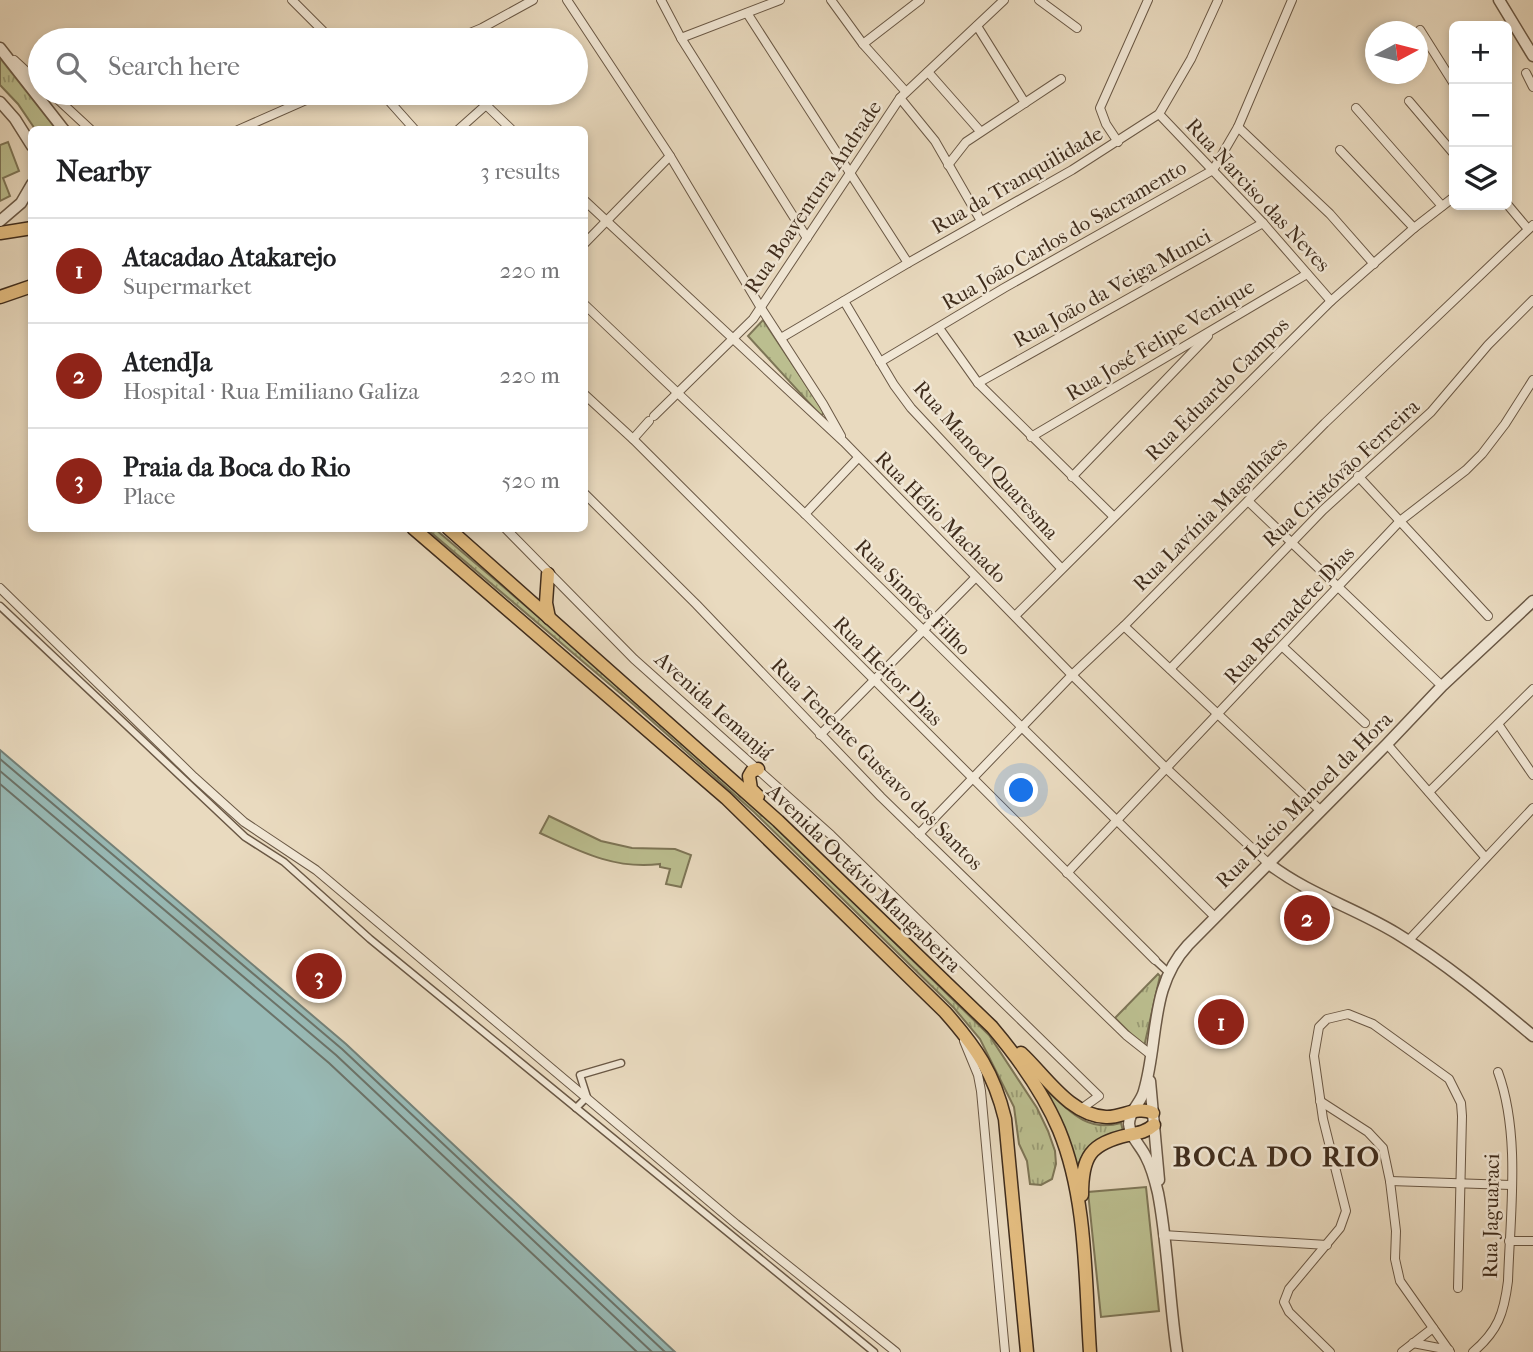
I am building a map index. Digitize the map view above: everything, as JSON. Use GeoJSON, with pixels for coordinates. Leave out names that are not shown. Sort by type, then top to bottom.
{"type":"FeatureCollection","features":[{"type":"Feature","properties":{"kind":"main road"},"geometry":{"type":"LineString","coordinates":[[0,233],[28,229]]}},
{"type":"Feature","properties":{"kind":"main road"},"geometry":{"type":"LineString","coordinates":[[0,297],[28,287]]}},
{"type":"Feature","properties":{"kind":"main road","name":"Avenida Octávio Mangabeira"},"geometry":{"type":"LineString","coordinates":[[418,532],[726,798],[945,1012],[986,1063],[1001,1101],[1008,1142],[1027,1352]]}},
{"type":"Feature","properties":{"kind":"main road","name":"Avenida Octávio Mangabeira"},"geometry":{"type":"LineString","coordinates":[[453,532],[778,821],[992,1027],[1027,1071],[1059,1131],[1073,1179],[1081,1234],[1090,1352]]}},
{"type":"Feature","properties":{"kind":"main road"},"geometry":{"type":"LineString","coordinates":[[548,574],[546,603],[550,618]]}},
{"type":"Feature","properties":{"kind":"main road"},"geometry":{"type":"LineString","coordinates":[[758,769],[752,771],[749,776],[751,789],[778,821]]}},
{"type":"Feature","properties":{"kind":"main road"},"geometry":{"type":"LineString","coordinates":[[992,1027],[1069,1101],[1081,1109],[1108,1118],[1144,1110],[1154,1119],[1145,1132],[1102,1143],[1088,1156],[1083,1172],[1081,1234]]}},
{"type":"Feature","properties":{"kind":"street"},"geometry":{"type":"LineString","coordinates":[[292,0],[320,28]]}},
{"type":"Feature","properties":{"kind":"street"},"geometry":{"type":"LineString","coordinates":[[482,28],[533,0]]}},
{"type":"Feature","properties":{"kind":"street"},"geometry":{"type":"LineString","coordinates":[[567,0],[585,28]]}},
{"type":"Feature","properties":{"kind":"street"},"geometry":{"type":"LineString","coordinates":[[661,0],[681,38],[807,238]]}},
{"type":"Feature","properties":{"kind":"street"},"geometry":{"type":"LineString","coordinates":[[681,38],[780,0]]}},
{"type":"Feature","properties":{"kind":"street"},"geometry":{"type":"LineString","coordinates":[[831,0],[925,127],[981,221]]}},
{"type":"Feature","properties":{"kind":"street"},"geometry":{"type":"LineString","coordinates":[[863,44],[920,0]]}},
{"type":"Feature","properties":{"kind":"street","name":"Rua Boaventura Andrade"},"geometry":{"type":"LineString","coordinates":[[633,439],[761,308],[903,95],[1004,0]]}},
{"type":"Feature","properties":{"kind":"street"},"geometry":{"type":"LineString","coordinates":[[1039,0],[1077,28]]}},
{"type":"Feature","properties":{"kind":"street"},"geometry":{"type":"LineString","coordinates":[[1118,142],[1106,124],[1100,108],[1148,0]]}},
{"type":"Feature","properties":{"kind":"street","name":"Rua da Tranquilidade"},"geometry":{"type":"LineString","coordinates":[[780,338],[1118,142],[1159,114],[1185,71],[1218,0]]}},
{"type":"Feature","properties":{"kind":"street","name":"Rua João Carlos do Sacramento"},"geometry":{"type":"LineString","coordinates":[[880,362],[1213,170],[1238,127],[1292,0]]}},
{"type":"Feature","properties":{"kind":"street"},"geometry":{"type":"LineString","coordinates":[[1499,0],[1533,56]]}},
{"type":"Feature","properties":{"kind":"street"},"geometry":{"type":"LineString","coordinates":[[747,13],[908,263]]}},
{"type":"Feature","properties":{"kind":"street"},"geometry":{"type":"LineString","coordinates":[[977,26],[1025,103]]}},
{"type":"Feature","properties":{"kind":"street"},"geometry":{"type":"LineString","coordinates":[[588,32],[670,156],[844,442]]}},
{"type":"Feature","properties":{"kind":"street"},"geometry":{"type":"LineString","coordinates":[[1428,43],[1449,76]]}},
{"type":"Feature","properties":{"kind":"street"},"geometry":{"type":"LineString","coordinates":[[2,50],[28,73]]}},
{"type":"Feature","properties":{"kind":"street"},"geometry":{"type":"LineString","coordinates":[[2,50],[28,84]]}},
{"type":"Feature","properties":{"kind":"street"},"geometry":{"type":"LineString","coordinates":[[928,72],[980,131]]}},
{"type":"Feature","properties":{"kind":"street"},"geometry":{"type":"LineString","coordinates":[[1526,73],[1533,87]]}},
{"type":"Feature","properties":{"kind":"street"},"geometry":{"type":"LineString","coordinates":[[948,165],[959,148],[980,131],[1061,79]]}},
{"type":"Feature","properties":{"kind":"street"},"geometry":{"type":"LineString","coordinates":[[1409,101],[1449,148]]}},
{"type":"Feature","properties":{"kind":"street"},"geometry":{"type":"LineString","coordinates":[[0,102],[28,139]]}},
{"type":"Feature","properties":{"kind":"street"},"geometry":{"type":"LineString","coordinates":[[45,105],[61,126]]}},
{"type":"Feature","properties":{"kind":"street"},"geometry":{"type":"LineString","coordinates":[[64,105],[86,126]]}},
{"type":"Feature","properties":{"kind":"street"},"geometry":{"type":"LineString","coordinates":[[250,126],[296,105]]}},
{"type":"Feature","properties":{"kind":"street"},"geometry":{"type":"LineString","coordinates":[[393,105],[411,126]]}},
{"type":"Feature","properties":{"kind":"street"},"geometry":{"type":"LineString","coordinates":[[462,126],[486,105],[508,126]]}},
{"type":"Feature","properties":{"kind":"street"},"geometry":{"type":"LineString","coordinates":[[1356,108],[1442,206]]}},
{"type":"Feature","properties":{"kind":"street","name":"Rua Narciso das Neves"},"geometry":{"type":"LineString","coordinates":[[1159,114],[1262,222],[1331,301]]}},
{"type":"Feature","properties":{"kind":"street"},"geometry":{"type":"LineString","coordinates":[[1238,127],[1323,206],[1374,264]]}},
{"type":"Feature","properties":{"kind":"street"},"geometry":{"type":"LineString","coordinates":[[1340,150],[1414,228]]}},
{"type":"Feature","properties":{"kind":"street"},"geometry":{"type":"LineString","coordinates":[[588,240],[670,156]]}},
{"type":"Feature","properties":{"kind":"street"},"geometry":{"type":"LineString","coordinates":[[0,221],[21,203],[28,191]]}},
{"type":"Feature","properties":{"kind":"street","name":"Rua Eduardo Campos"},"geometry":{"type":"LineString","coordinates":[[1015,616],[1331,301],[1449,201]]}},
{"type":"Feature","properties":{"kind":"street","name":"Rua Hélio Machado"},"geometry":{"type":"LineString","coordinates":[[588,204],[844,442],[1072,675],[1269,864]]}},
{"type":"Feature","properties":{"kind":"street"},"geometry":{"type":"LineString","coordinates":[[1512,209],[1531,227]]}},
{"type":"Feature","properties":{"kind":"street","name":"Rua João da Veiga Munci"},"geometry":{"type":"LineString","coordinates":[[978,383],[1262,222]]}},
{"type":"Feature","properties":{"kind":"street","name":"Rua Lavínia Magalhães"},"geometry":{"type":"LineString","coordinates":[[919,834],[1072,675],[1376,373],[1531,227]]}},
{"type":"Feature","properties":{"kind":"street","name":"Rua José Felipe Venique"},"geometry":{"type":"LineString","coordinates":[[1031,437],[1307,274]]}},
{"type":"Feature","properties":{"kind":"street","name":"Rua Cristóvão Ferreira"},"geometry":{"type":"LineString","coordinates":[[1170,669],[1358,476],[1431,412],[1488,345],[1533,300]]}},
{"type":"Feature","properties":{"kind":"street","name":"Rua Manoel Quaresma"},"geometry":{"type":"LineString","coordinates":[[844,301],[894,385],[925,424],[1061,568]]}},
{"type":"Feature","properties":{"kind":"street","name":"Rua Simões Filho"},"geometry":{"type":"LineString","coordinates":[[588,308],[678,390],[1215,918]]}},
{"type":"Feature","properties":{"kind":"street"},"geometry":{"type":"LineString","coordinates":[[939,328],[978,383],[1113,516]]}},
{"type":"Feature","properties":{"kind":"street"},"geometry":{"type":"LineString","coordinates":[[1072,477],[1214,328]]}},
{"type":"Feature","properties":{"kind":"street","name":"Rua Bernadete Dias"},"geometry":{"type":"LineString","coordinates":[[1067,873],[1400,522],[1466,470],[1482,454],[1533,380]]}},
{"type":"Feature","properties":{"kind":"street","name":"Rua Heitor Dias"},"geometry":{"type":"LineString","coordinates":[[588,398],[633,439],[1168,972]]}},
{"type":"Feature","properties":{"kind":"street"},"geometry":{"type":"LineString","coordinates":[[805,514],[858,458]]}},
{"type":"Feature","properties":{"kind":"street"},"geometry":{"type":"LineString","coordinates":[[1358,476],[1488,616]]}},
{"type":"Feature","properties":{"kind":"street","name":"Rua Tenente Gustavo dos Santos"},"geometry":{"type":"LineString","coordinates":[[588,497],[919,834],[1126,1035],[1150,1055]]}},
{"type":"Feature","properties":{"kind":"street"},"geometry":{"type":"LineString","coordinates":[[1248,501],[1442,686]]}},
{"type":"Feature","properties":{"kind":"street","name":"Avenida Iemanjá"},"geometry":{"type":"LineString","coordinates":[[509,532],[642,666],[890,890],[1099,1096],[1081,1109]]}},
{"type":"Feature","properties":{"kind":"street"},"geometry":{"type":"LineString","coordinates":[[820,734],[975,578]]}},
{"type":"Feature","properties":{"kind":"street"},"geometry":{"type":"LineString","coordinates":[[0,587],[194,777],[244,822],[316,870],[736,1224],[896,1352]]}},
{"type":"Feature","properties":{"kind":"street","name":"Rua Lúcio Manoel da Hora"},"geometry":{"type":"LineString","coordinates":[[1149,1068],[1157,1012],[1168,972],[1180,954],[1442,686],[1533,601]]}},
{"type":"Feature","properties":{"kind":"street"},"geometry":{"type":"LineString","coordinates":[[0,606],[244,836],[284,862],[370,939],[874,1352]]}},
{"type":"Feature","properties":{"kind":"street"},"geometry":{"type":"LineString","coordinates":[[1124,626],[1321,811]]}},
{"type":"Feature","properties":{"kind":"street"},"geometry":{"type":"LineString","coordinates":[[1283,647],[1366,723]]}},
{"type":"Feature","properties":{"kind":"street"},"geometry":{"type":"LineString","coordinates":[[1429,792],[1533,689]]}},
{"type":"Feature","properties":{"kind":"street"},"geometry":{"type":"LineString","coordinates":[[1498,724],[1533,775]]}},
{"type":"Feature","properties":{"kind":"street"},"geometry":{"type":"LineString","coordinates":[[1387,744],[1485,857]]}},
{"type":"Feature","properties":{"kind":"street"},"geometry":{"type":"LineString","coordinates":[[1408,940],[1533,808]]}},
{"type":"Feature","properties":{"kind":"street"},"geometry":{"type":"LineString","coordinates":[[1269,864],[1293,882],[1408,940],[1533,1037]]}},
{"type":"Feature","properties":{"kind":"street"},"geometry":{"type":"LineString","coordinates":[[945,1012],[965,1042],[978,1075],[981,1091],[1005,1352]]}},
{"type":"Feature","properties":{"kind":"street"},"geometry":{"type":"LineString","coordinates":[[1330,1352],[1289,1312],[1284,1302],[1289,1289],[1340,1228],[1346,1211],[1320,1101],[1314,1056],[1319,1027],[1327,1019],[1348,1014],[1373,1024],[1437,1069],[1449,1079],[1457,1091],[1462,1116],[1458,1288]]}},
{"type":"Feature","properties":{"kind":"street"},"geometry":{"type":"LineString","coordinates":[[587,1097],[580,1075],[621,1063]]}},
{"type":"Feature","properties":{"kind":"street"},"geometry":{"type":"LineString","coordinates":[[1149,1068],[1143,1095],[1131,1112],[1129,1121],[1131,1134],[1150,1166],[1158,1194],[1177,1352]]}},
{"type":"Feature","properties":{"kind":"street"},"geometry":{"type":"LineString","coordinates":[[1149,1068],[1160,1175],[1158,1194]]}},
{"type":"Feature","properties":{"kind":"street","name":"Rua Jaguaraci"},"geometry":{"type":"LineString","coordinates":[[1474,1352],[1494,1332],[1506,1299],[1511,1185],[1509,1117],[1498,1072]]}},
{"type":"Feature","properties":{"kind":"street"},"geometry":{"type":"LineString","coordinates":[[576,1108],[587,1097]]}},
{"type":"Feature","properties":{"kind":"street"},"geometry":{"type":"LineString","coordinates":[[1320,1101],[1376,1138],[1383,1148],[1396,1231],[1396,1270],[1400,1281],[1449,1351]]}},
{"type":"Feature","properties":{"kind":"street"},"geometry":{"type":"LineString","coordinates":[[1390,1181],[1511,1185]]}},
{"type":"Feature","properties":{"kind":"street"},"geometry":{"type":"LineString","coordinates":[[1163,1235],[1327,1245]]}},
{"type":"Feature","properties":{"kind":"street"},"geometry":{"type":"LineString","coordinates":[[1509,1241],[1533,1241]]}},
{"type":"Feature","properties":{"kind":"street"},"geometry":{"type":"LineString","coordinates":[[1402,1352],[1433,1328]]}},
{"type":"Feature","properties":{"kind":"street"},"geometry":{"type":"LineString","coordinates":[[1413,1343],[1449,1351]]}},
{"type":"Feature","properties":{"kind":"green space"},"geometry":{"type":"Polygon","coordinates":[[[0,58],[28,94],[28,105],[37,105],[54,126],[33,126],[18,104],[0,85],[0,58]]]}},
{"type":"Feature","properties":{"kind":"green space"},"geometry":{"type":"Polygon","coordinates":[[[8,142],[19,171],[3,178],[10,196],[0,201],[0,145],[8,142]]]}},
{"type":"Feature","properties":{"kind":"green space"},"geometry":{"type":"Polygon","coordinates":[[[763,320],[824,412],[821,416],[748,336],[763,320]]]}},
{"type":"Feature","properties":{"kind":"green space"},"geometry":{"type":"Polygon","coordinates":[[[431,532],[439,532],[638,701],[757,808],[989,1035],[1037,1108],[1048,1131],[1055,1151],[1056,1164],[1052,1179],[1041,1185],[1030,1184],[1027,1161],[1019,1144],[1014,1107],[980,1039],[954,1008],[754,812],[634,705],[431,532]]]}},
{"type":"Feature","properties":{"kind":"green space"},"geometry":{"type":"Polygon","coordinates":[[[549,816],[601,841],[632,848],[675,849],[691,855],[681,887],[666,884],[670,869],[660,867],[660,864],[613,862],[540,833],[549,816]]]}},
{"type":"Feature","properties":{"kind":"green space"},"geometry":{"type":"Polygon","coordinates":[[[1158,974],[1160,976],[1144,1047],[1115,1018],[1158,974]]]}},
{"type":"Feature","properties":{"kind":"green space"},"geometry":{"type":"Polygon","coordinates":[[[1045,1089],[1079,1118],[1098,1125],[1121,1123],[1124,1135],[1101,1139],[1089,1147],[1077,1167],[1045,1089]]]}},
{"type":"Feature","properties":{"kind":"green space"},"geometry":{"type":"Polygon","coordinates":[[[1146,1187],[1159,1311],[1101,1317],[1088,1192],[1146,1187]]]}},
{"type":"Feature","properties":{"kind":"water"},"geometry":{"type":"Polygon","coordinates":[[[0,750],[346,1044],[675,1352],[0,1352],[0,750]]]}},
{"type":"Feature","properties":{"kind":"place","name":"AtendJa"},"geometry":{"type":"Point","coordinates":[1307,918]}},
{"type":"Feature","properties":{"kind":"place","name":"Praia da Boca do Rio"},"geometry":{"type":"Point","coordinates":[319,976]}},
{"type":"Feature","properties":{"kind":"place","name":"Atacadao Atakarejo"},"geometry":{"type":"Point","coordinates":[1221,1022]}},
{"type":"Feature","properties":{"kind":"district","name":"BOCA DO RIO"},"geometry":{"type":"Point","coordinates":[1277,1156]}}]}
